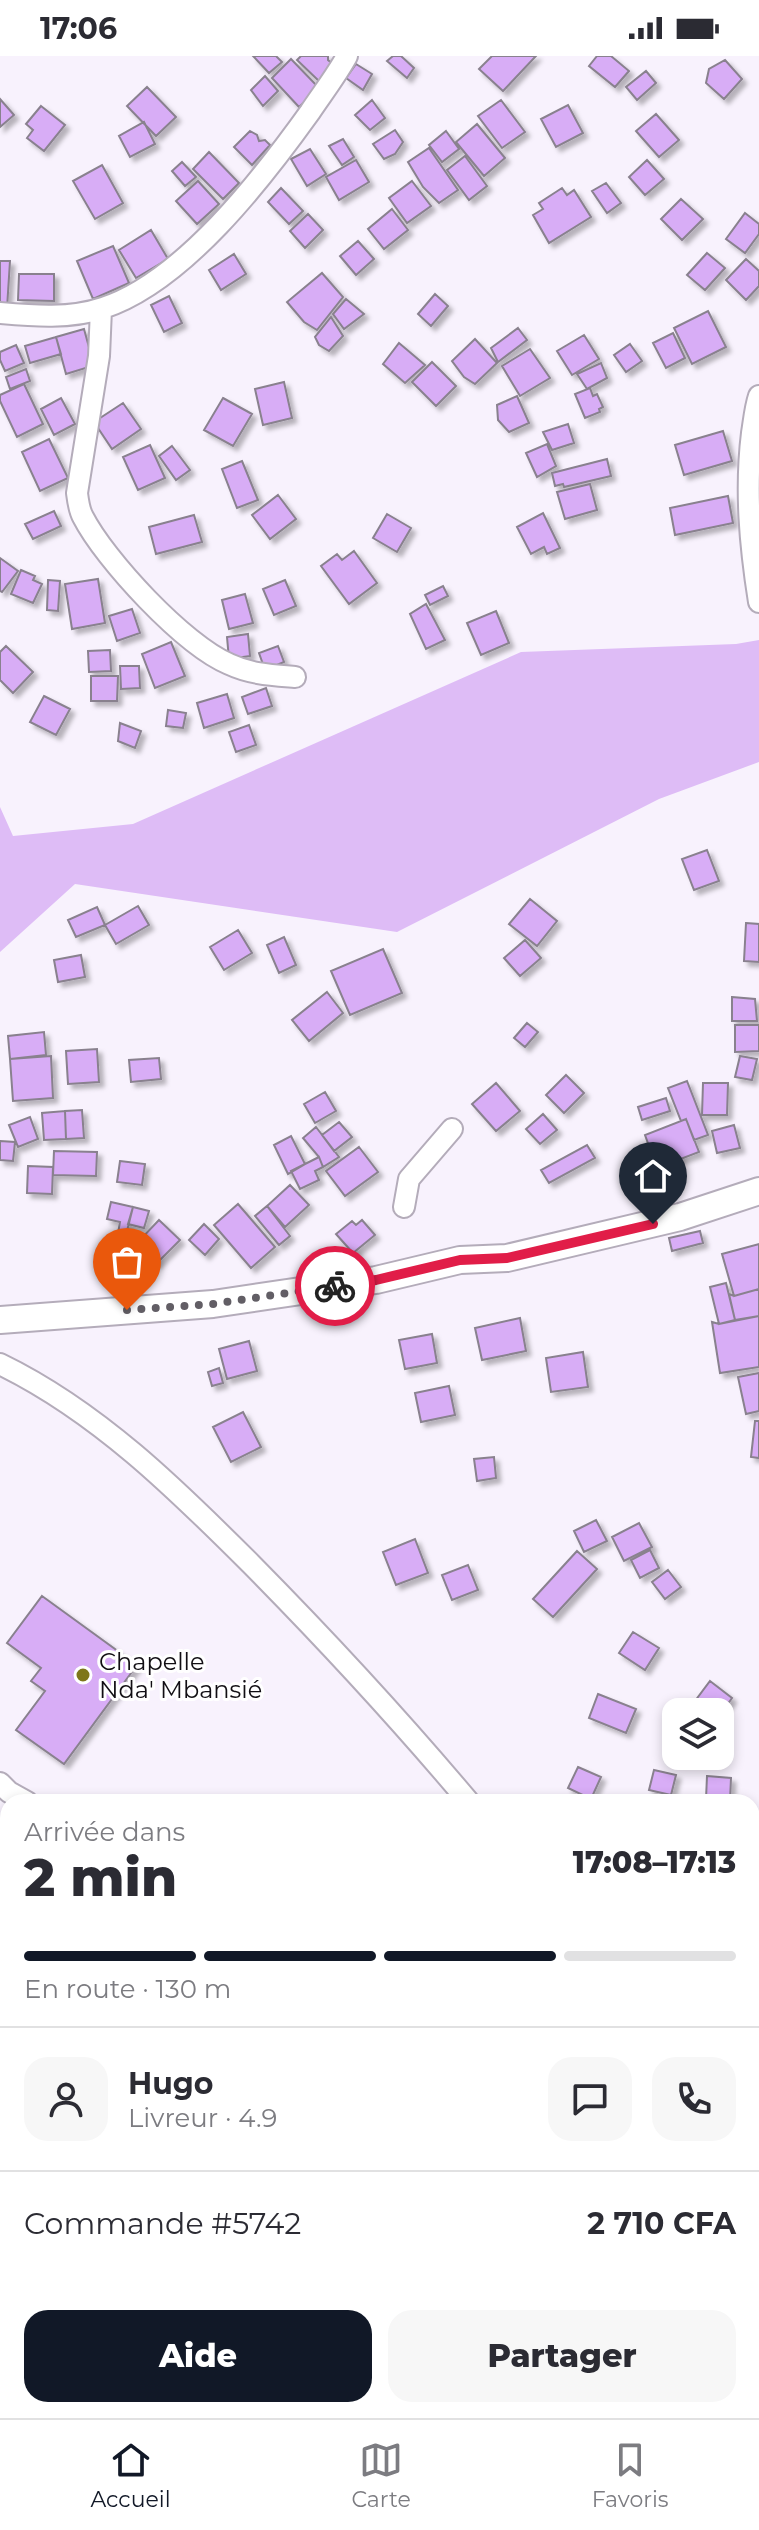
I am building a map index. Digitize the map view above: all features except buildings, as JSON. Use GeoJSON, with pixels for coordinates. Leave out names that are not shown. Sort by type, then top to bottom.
{"type":"FeatureCollection","features":[{"type":"Feature","properties":{"kind":"main road"},"geometry":{"type":"LineString","coordinates":[[0,1320],[213,1304],[376,1280],[460,1260],[507,1258],[680,1217],[759,1191]]}},
{"type":"Feature","properties":{"kind":"street"},"geometry":{"type":"LineString","coordinates":[[0,313],[60,316],[101,309],[128,299],[153,284],[247,196],[347,56]]}},
{"type":"Feature","properties":{"kind":"street"},"geometry":{"type":"LineString","coordinates":[[101,309],[99,356],[77,493],[81,514],[106,553],[154,606],[209,653],[228,664],[259,675],[295,677]]}},
{"type":"Feature","properties":{"kind":"street"},"geometry":{"type":"LineString","coordinates":[[759,396],[749,457],[747,494],[759,602]]}},
{"type":"Feature","properties":{"kind":"street"},"geometry":{"type":"LineString","coordinates":[[404,1207],[409,1179],[452,1129]]}},
{"type":"Feature","properties":{"kind":"street"},"geometry":{"type":"LineString","coordinates":[[0,1364],[18,1372],[90,1419],[147,1466],[218,1532],[328,1641],[462,1794]]}},
{"type":"Feature","properties":{"kind":"shaded area"},"geometry":{"type":"Polygon","coordinates":[[[759,640],[759,762],[659,799],[397,932],[75,884],[0,952],[0,807],[13,836],[133,824],[521,652],[736,644],[759,640]]]}},
{"type":"Feature","properties":{"kind":"way so far"},"geometry":{"type":"LineString","coordinates":[[127,1310],[213,1304],[335,1286]]}},
{"type":"Feature","properties":{"kind":"place","name":"Chapelle Nda' Mbansié"},"geometry":{"type":"Point","coordinates":[83,1675]}},
{"type":"Feature","properties":{"kind":"route"},"geometry":{"type":"LineString","coordinates":[[335,1286],[376,1280],[460,1260],[507,1258],[653,1224]]}}]}
